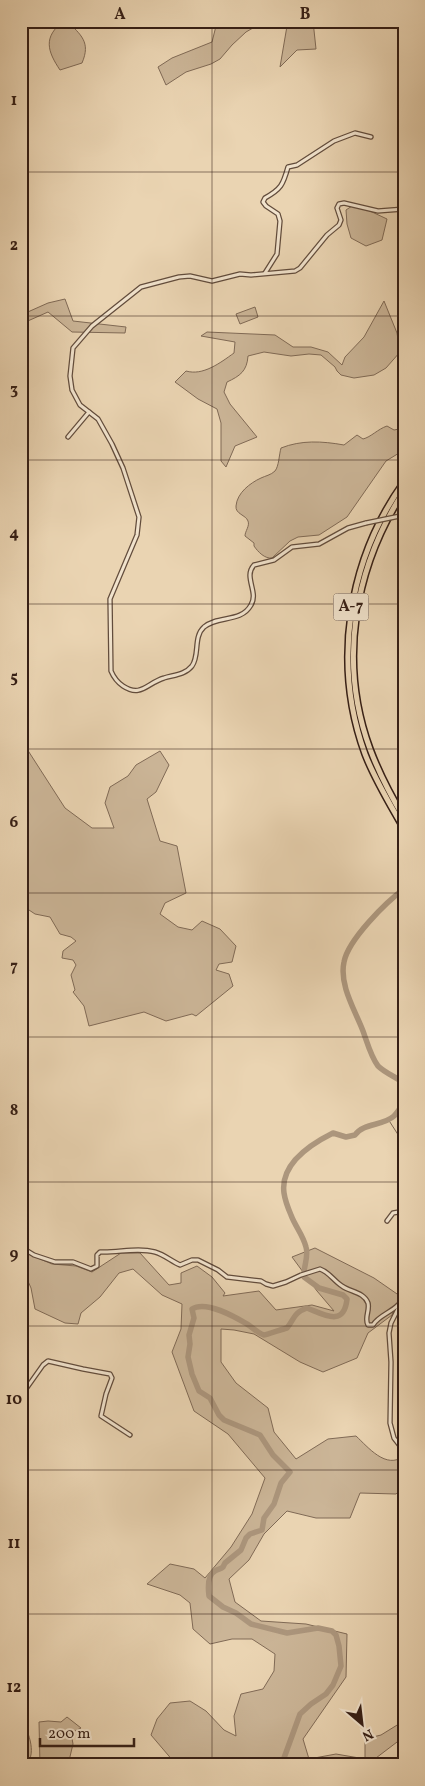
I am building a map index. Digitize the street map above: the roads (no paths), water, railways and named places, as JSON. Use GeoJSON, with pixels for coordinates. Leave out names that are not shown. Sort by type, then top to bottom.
{"type":"FeatureCollection","features":[{"type":"Feature","properties":{"kind":"highway","name":"A-7"},"geometry":{"type":"LineString","coordinates":[[404,482],[384,513],[360,567],[352,603],[348,646],[348,666],[354,712],[379,784],[404,828]]}},
{"type":"Feature","properties":{"kind":"highway","name":"A-7"},"geometry":{"type":"LineString","coordinates":[[404,491],[392,509],[371,555],[359,595],[353,643],[354,674],[364,741],[404,818]]}},
{"type":"Feature","properties":{"kind":"street"},"geometry":{"type":"LineString","coordinates":[[264,274],[277,254],[280,221],[278,214],[263,202],[265,198],[276,192],[282,185],[288,167],[297,165],[334,141],[356,133],[371,137]]}},
{"type":"Feature","properties":{"kind":"street"},"geometry":{"type":"LineString","coordinates":[[402,516],[348,528],[319,544],[292,547],[274,560],[259,562],[254,565],[250,573],[253,592],[252,604],[240,615],[203,628],[198,636],[191,667],[181,673],[156,681],[138,691],[129,690],[116,680],[111,671],[110,604],[114,588],[136,535],[139,517],[124,468],[99,421],[80,405],[72,390],[70,376],[73,349],[90,328],[141,287],[178,276],[190,276],[212,282],[240,274],[294,272],[298,270],[327,235],[339,225],[341,221],[337,208],[341,203],[374,210],[404,209]]}},
{"type":"Feature","properties":{"kind":"street"},"geometry":{"type":"LineString","coordinates":[[68,437],[89,412]]}},
{"type":"Feature","properties":{"kind":"street"},"geometry":{"type":"LineString","coordinates":[[387,1221],[393,1213],[404,1211]]}},
{"type":"Feature","properties":{"kind":"street"},"geometry":{"type":"LineString","coordinates":[[21,1247],[34,1255],[55,1262],[73,1262],[91,1269],[97,1266],[99,1252],[121,1250],[154,1251],[180,1265],[192,1260],[198,1260],[227,1277],[261,1280],[269,1285],[286,1282],[316,1270],[323,1270],[341,1286],[366,1299],[369,1308],[366,1322],[368,1326],[374,1325],[378,1318],[400,1305],[391,1323],[389,1333],[390,1423],[394,1438],[404,1451]]}},
{"type":"Feature","properties":{"kind":"street"},"geometry":{"type":"LineString","coordinates":[[21,1396],[42,1365],[48,1360],[110,1374],[112,1378],[101,1416],[130,1434]]}},
{"type":"Feature","properties":{"kind":"waterway"},"geometry":{"type":"LineString","coordinates":[[404,889],[378,912],[360,933],[347,953],[343,971],[349,997],[373,1058],[378,1066],[404,1083]]}},
{"type":"Feature","properties":{"kind":"waterway"},"geometry":{"type":"LineString","coordinates":[[287,1765],[284,1758],[300,1714],[326,1694],[333,1685],[341,1666],[339,1646],[336,1635],[332,1631],[318,1628],[287,1633],[251,1624],[209,1596],[208,1586],[212,1573],[223,1567],[225,1563],[241,1550],[246,1538],[250,1534],[262,1530],[264,1518],[274,1504],[281,1483],[290,1472],[273,1455],[260,1435],[224,1420],[219,1415],[210,1398],[199,1391],[188,1357],[189,1335],[194,1318],[192,1309],[205,1307],[220,1310],[264,1335],[287,1328],[297,1314],[307,1308],[332,1317],[342,1313],[347,1299],[343,1295],[319,1288],[304,1277],[307,1251],[288,1207],[284,1193],[284,1183],[292,1164],[307,1149],[333,1133],[346,1137],[355,1135],[368,1126],[384,1122],[394,1116],[404,1102]]}},
{"type":"Feature","properties":{"kind":"waterway"},"geometry":{"type":"LineString","coordinates":[[388,1119],[404,1144]]}},
{"type":"Feature","properties":{"kind":"waterway"},"geometry":{"type":"LineString","coordinates":[[292,1765],[298,1762],[307,1764],[362,1765]]}}]}
